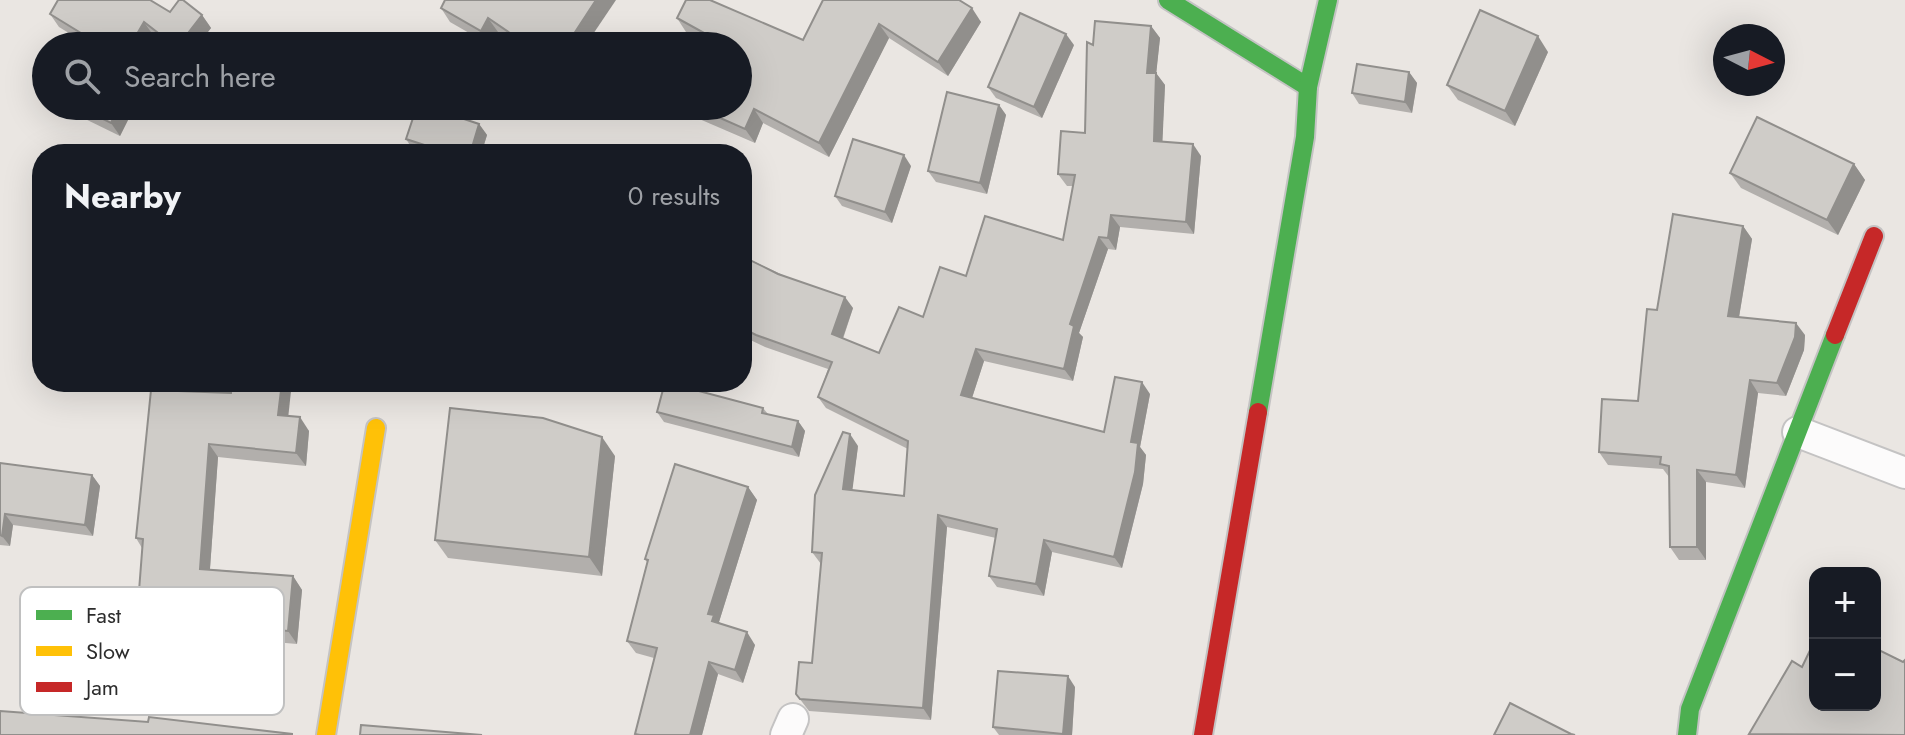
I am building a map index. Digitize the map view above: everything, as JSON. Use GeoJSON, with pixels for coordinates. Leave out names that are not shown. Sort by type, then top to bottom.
{"type":"FeatureCollection","features":[{"type":"Feature","properties":{"kind":"street"},"geometry":{"type":"LineString","coordinates":[[1168,0],[1308,87]]}},
{"type":"Feature","properties":{"kind":"street"},"geometry":{"type":"LineString","coordinates":[[1203,735],[1305,137],[1308,87],[1328,0]]}},
{"type":"Feature","properties":{"kind":"street"},"geometry":{"type":"LineString","coordinates":[[1687,735],[1690,709],[1874,236]]}},
{"type":"Feature","properties":{"kind":"street"},"geometry":{"type":"LineString","coordinates":[[326,735],[376,428]]}},
{"type":"Feature","properties":{"kind":"street"},"geometry":{"type":"LineString","coordinates":[[1798,432],[1905,473]]}},
{"type":"Feature","properties":{"kind":"building"},"geometry":{"type":"Polygon","coordinates":[[[58,0],[150,0],[170,12],[179,0],[183,0],[202,15],[189,32],[157,32],[144,22],[138,32],[79,32],[50,14],[58,0]]]}},
{"type":"Feature","properties":{"kind":"building"},"geometry":{"type":"Polygon","coordinates":[[[445,0],[596,0],[575,32],[508,32],[488,18],[481,31],[441,8],[445,0]]]}},
{"type":"Feature","properties":{"kind":"building"},"geometry":{"type":"Polygon","coordinates":[[[686,0],[710,0],[803,40],[823,0],[959,0],[972,8],[938,62],[879,24],[819,143],[754,109],[752,113],[752,32],[702,32],[677,18],[686,0]]]}},
{"type":"Feature","properties":{"kind":"building"},"geometry":{"type":"Polygon","coordinates":[[[1480,10],[1538,36],[1505,111],[1447,85],[1480,10]]]}},
{"type":"Feature","properties":{"kind":"building"},"geometry":{"type":"Polygon","coordinates":[[[1020,13],[1066,34],[1034,107],[988,87],[1020,13]]]}},
{"type":"Feature","properties":{"kind":"building"},"geometry":{"type":"Polygon","coordinates":[[[1095,21],[1151,26],[1147,73],[1156,73],[1154,141],[1193,144],[1186,222],[1111,215],[1108,238],[1099,237],[1070,324],[1074,326],[1064,369],[976,349],[961,395],[1104,432],[1115,377],[1142,382],[1131,442],[1138,443],[1135,472],[1114,557],[1044,540],[1036,584],[989,576],[997,529],[938,515],[923,708],[800,699],[796,694],[799,662],[812,663],[822,553],[812,552],[815,495],[843,432],[850,434],[843,489],[904,496],[908,441],[818,397],[832,362],[752,333],[752,261],[778,274],[845,297],[832,334],[879,353],[899,307],[923,317],[940,267],[966,276],[985,216],[1063,240],[1075,175],[1058,174],[1061,131],[1085,133],[1087,42],[1093,45],[1095,21]]]}},
{"type":"Feature","properties":{"kind":"building"},"geometry":{"type":"Polygon","coordinates":[[[1357,64],[1409,72],[1405,102],[1352,93],[1357,64]]]}},
{"type":"Feature","properties":{"kind":"building"},"geometry":{"type":"Polygon","coordinates":[[[947,92],[999,105],[980,183],[928,171],[947,92]]]}},
{"type":"Feature","properties":{"kind":"building"},"geometry":{"type":"Polygon","coordinates":[[[1757,117],[1854,164],[1827,220],[1730,173],[1757,117]]]}},
{"type":"Feature","properties":{"kind":"building"},"geometry":{"type":"Polygon","coordinates":[[[412,120],[467,120],[479,124],[473,144],[421,144],[406,139],[412,120]]]}},
{"type":"Feature","properties":{"kind":"building"},"geometry":{"type":"Polygon","coordinates":[[[725,120],[749,120],[745,129],[725,120]]]}},
{"type":"Feature","properties":{"kind":"building"},"geometry":{"type":"Polygon","coordinates":[[[853,139],[904,155],[885,212],[835,196],[853,139]]]}},
{"type":"Feature","properties":{"kind":"building"},"geometry":{"type":"Polygon","coordinates":[[[1673,214],[1743,226],[1728,316],[1796,323],[1795,337],[1777,383],[1750,380],[1736,475],[1697,470],[1697,547],[1670,547],[1669,466],[1660,464],[1661,457],[1599,452],[1602,399],[1638,401],[1647,309],[1657,310],[1673,214]]]}},
{"type":"Feature","properties":{"kind":"building"},"geometry":{"type":"Polygon","coordinates":[[[151,392],[281,392],[278,415],[300,417],[296,453],[209,444],[200,569],[293,576],[288,631],[284,631],[284,587],[139,587],[143,539],[136,538],[151,392]]]}},
{"type":"Feature","properties":{"kind":"building"},"geometry":{"type":"Polygon","coordinates":[[[662,392],[703,392],[763,408],[762,413],[798,421],[792,447],[657,412],[662,392]]]}},
{"type":"Feature","properties":{"kind":"building"},"geometry":{"type":"Polygon","coordinates":[[[450,408],[543,418],[602,437],[589,557],[435,540],[450,408]]]}},
{"type":"Feature","properties":{"kind":"building"},"geometry":{"type":"Polygon","coordinates":[[[0,463],[92,475],[85,525],[5,514],[0,535],[0,463]]]}},
{"type":"Feature","properties":{"kind":"building"},"geometry":{"type":"Polygon","coordinates":[[[675,464],[748,487],[708,614],[714,615],[712,621],[747,632],[735,670],[709,662],[690,735],[640,735],[635,734],[657,648],[627,641],[648,560],[645,559],[675,464]]]}},
{"type":"Feature","properties":{"kind":"building"},"geometry":{"type":"Polygon","coordinates":[[[1881,651],[1903,662],[1905,660],[1905,735],[1749,734],[1792,661],[1802,667],[1809,652],[1809,711],[1881,711],[1881,651]]]}},
{"type":"Feature","properties":{"kind":"building"},"geometry":{"type":"Polygon","coordinates":[[[998,671],[1068,676],[1063,734],[993,727],[998,671]]]}},
{"type":"Feature","properties":{"kind":"building"},"geometry":{"type":"Polygon","coordinates":[[[1510,703],[1571,734],[1575,735],[1494,735],[1510,703]]]}},
{"type":"Feature","properties":{"kind":"building"},"geometry":{"type":"Polygon","coordinates":[[[0,711],[20,712],[20,715],[148,722],[149,717],[292,734],[292,735],[0,735],[0,711]]]}},
{"type":"Feature","properties":{"kind":"building"},"geometry":{"type":"Polygon","coordinates":[[[361,725],[482,735],[360,735],[361,725]]]}},
{"type":"Feature","properties":{"kind":"traffic: fast"},"geometry":{"type":"LineString","coordinates":[[1168,0],[1308,87]]}},
{"type":"Feature","properties":{"kind":"traffic: fast"},"geometry":{"type":"LineString","coordinates":[[1258,412],[1305,137],[1308,87],[1328,0]]}},
{"type":"Feature","properties":{"kind":"traffic: fast"},"geometry":{"type":"LineString","coordinates":[[1687,735],[1690,709],[1835,335]]}},
{"type":"Feature","properties":{"kind":"traffic: slow"},"geometry":{"type":"LineString","coordinates":[[326,735],[376,428]]}},
{"type":"Feature","properties":{"kind":"traffic: jam"},"geometry":{"type":"LineString","coordinates":[[1835,335],[1874,236]]}},
{"type":"Feature","properties":{"kind":"traffic: jam"},"geometry":{"type":"LineString","coordinates":[[1203,735],[1258,412]]}}]}
